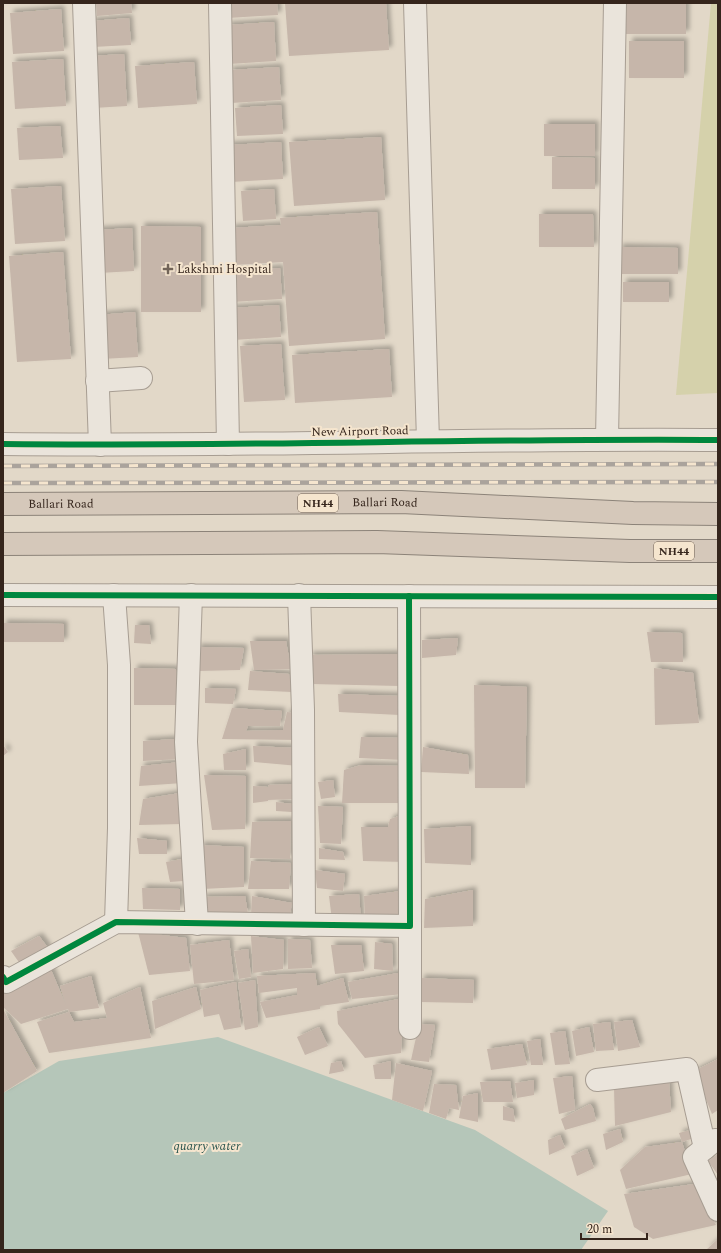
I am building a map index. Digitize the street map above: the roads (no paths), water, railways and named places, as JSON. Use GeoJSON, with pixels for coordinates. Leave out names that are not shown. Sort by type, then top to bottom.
{"type":"FeatureCollection","features":[{"type":"Feature","properties":{"kind":"highway","name":"Ballari Road"},"geometry":{"type":"LineString","coordinates":[[3,504],[401,502],[633,513],[718,514]]}},
{"type":"Feature","properties":{"kind":"highway","name":"NH44"},"geometry":{"type":"LineString","coordinates":[[3,544],[377,542],[630,551],[718,551]]}},
{"type":"Feature","properties":{"kind":"street"},"geometry":{"type":"LineString","coordinates":[[84,3],[100,445]]}},
{"type":"Feature","properties":{"kind":"street"},"geometry":{"type":"LineString","coordinates":[[220,3],[228,444]]}},
{"type":"Feature","properties":{"kind":"street"},"geometry":{"type":"LineString","coordinates":[[415,3],[428,441]]}},
{"type":"Feature","properties":{"kind":"street"},"geometry":{"type":"LineString","coordinates":[[607,439],[615,3]]}},
{"type":"Feature","properties":{"kind":"street"},"geometry":{"type":"LineString","coordinates":[[97,381],[141,378]]}},
{"type":"Feature","properties":{"kind":"street","name":"New Airport Road"},"geometry":{"type":"LineString","coordinates":[[3,444],[228,444],[607,439],[718,440]]}},
{"type":"Feature","properties":{"kind":"street"},"geometry":{"type":"LineString","coordinates":[[3,595],[718,597]]}},
{"type":"Feature","properties":{"kind":"street"},"geometry":{"type":"LineString","coordinates":[[114,595],[119,665],[119,828],[116,922]]}},
{"type":"Feature","properties":{"kind":"street"},"geometry":{"type":"LineString","coordinates":[[190,595],[186,742],[197,924]]}},
{"type":"Feature","properties":{"kind":"street"},"geometry":{"type":"LineString","coordinates":[[299,595],[303,710],[304,925]]}},
{"type":"Feature","properties":{"kind":"street"},"geometry":{"type":"LineString","coordinates":[[409,596],[410,1028]]}},
{"type":"Feature","properties":{"kind":"street"},"geometry":{"type":"LineString","coordinates":[[4,981],[116,922],[410,926]]}},
{"type":"Feature","properties":{"kind":"street"},"geometry":{"type":"LineString","coordinates":[[597,1080],[687,1069],[711,1143],[694,1157],[718,1210]]}},
{"type":"Feature","properties":{"kind":"water","name":"quarry water"},"geometry":{"type":"Polygon","coordinates":[[[218,1037],[475,1130],[608,1211],[581,1250],[3,1250],[3,1093],[59,1061],[218,1037]]]}},
{"type":"Feature","properties":{"kind":"railway"},"geometry":{"type":"LineString","coordinates":[[3,466],[718,464]]}},
{"type":"Feature","properties":{"kind":"railway"},"geometry":{"type":"LineString","coordinates":[[3,483],[718,482]]}},
{"type":"Feature","properties":{"kind":"place","name":"Lakshmi Hospital"},"geometry":{"type":"Point","coordinates":[168,269]}}]}
